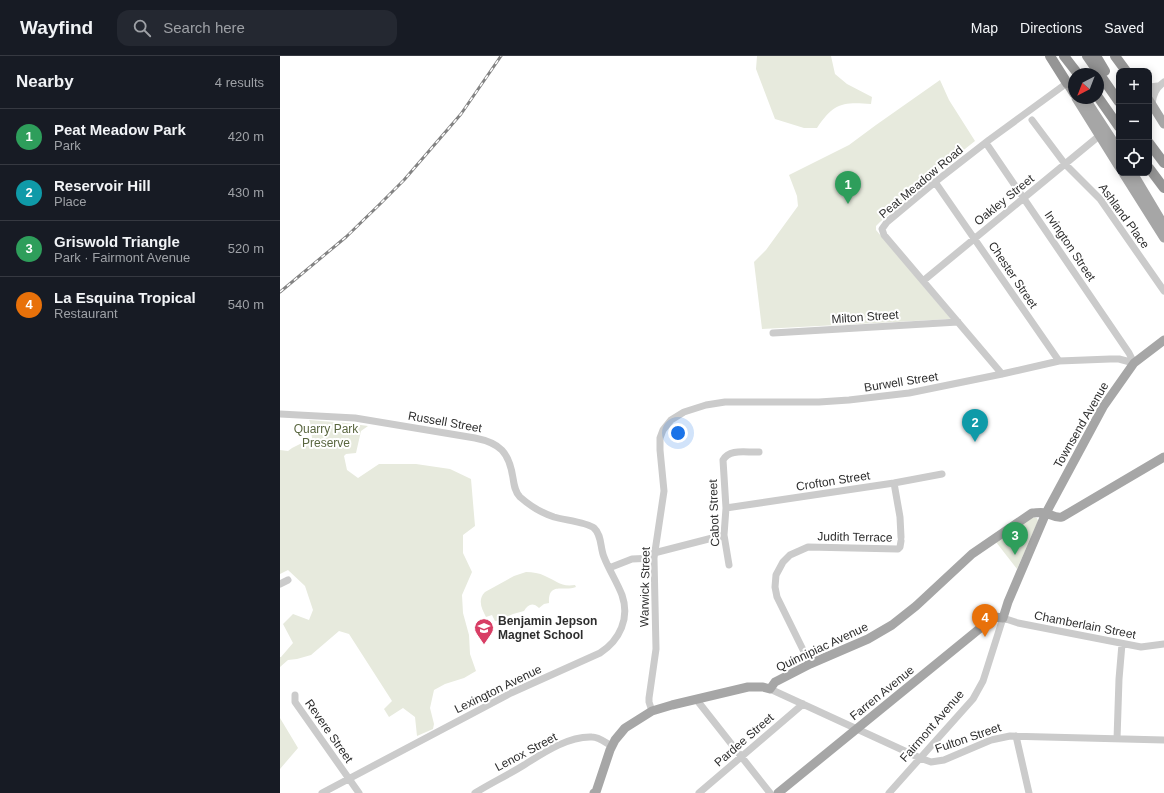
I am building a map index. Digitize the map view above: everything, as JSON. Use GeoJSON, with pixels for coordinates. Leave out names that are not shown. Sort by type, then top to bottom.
{"type":"FeatureCollection","features":[{"type":"Feature","properties":{"kind":"highway"},"geometry":{"type":"LineString","coordinates":[[1050,56],[1068,79]]}},
{"type":"Feature","properties":{"kind":"highway"},"geometry":{"type":"LineString","coordinates":[[1064,56],[1073,68]]}},
{"type":"Feature","properties":{"kind":"highway"},"geometry":{"type":"LineString","coordinates":[[1070,56],[1078,68]]}},
{"type":"Feature","properties":{"kind":"highway"},"geometry":{"type":"LineString","coordinates":[[1087,56],[1116,98]]}},
{"type":"Feature","properties":{"kind":"highway"},"geometry":{"type":"LineString","coordinates":[[1096,56],[1116,87]]}},
{"type":"Feature","properties":{"kind":"highway"},"geometry":{"type":"LineString","coordinates":[[1115,56],[1124,68]]}},
{"type":"Feature","properties":{"kind":"highway"},"geometry":{"type":"LineString","coordinates":[[1102,104],[1116,123]]}},
{"type":"Feature","properties":{"kind":"highway"},"geometry":{"type":"LineString","coordinates":[[1152,146],[1164,164]]}},
{"type":"Feature","properties":{"kind":"highway"},"geometry":{"type":"LineString","coordinates":[[1152,172],[1164,188]]}},
{"type":"Feature","properties":{"kind":"main road"},"geometry":{"type":"LineString","coordinates":[[1080,104],[1116,162]]}},
{"type":"Feature","properties":{"kind":"main road"},"geometry":{"type":"LineString","coordinates":[[1089,104],[1116,145]]}},
{"type":"Feature","properties":{"kind":"main road"},"geometry":{"type":"LineString","coordinates":[[1152,104],[1164,124]]}},
{"type":"Feature","properties":{"kind":"main road"},"geometry":{"type":"LineString","coordinates":[[1126,176],[1158,210],[1164,238]]}},
{"type":"Feature","properties":{"kind":"main road"},"geometry":{"type":"LineString","coordinates":[[1135,176],[1158,210],[1164,225]]}},
{"type":"Feature","properties":{"kind":"main road","name":"Townsend Avenue"},"geometry":{"type":"LineString","coordinates":[[1046,513],[1103,407],[1134,363],[1164,340]]}},
{"type":"Feature","properties":{"kind":"main road","name":"Quinnipiac Avenue"},"geometry":{"type":"LineString","coordinates":[[595,793],[612,746],[618,736],[625,728],[652,711],[662,707],[748,688],[762,687],[770,689],[775,682],[810,664],[868,639],[892,625],[916,606],[972,554],[1032,513],[1046,513],[1054,517],[1062,517],[1164,457]]}},
{"type":"Feature","properties":{"kind":"main road","name":"Fairmont Avenue"},"geometry":{"type":"LineString","coordinates":[[1003,618],[1008,602],[1046,513]]}},
{"type":"Feature","properties":{"kind":"main road","name":"Farren Avenue"},"geometry":{"type":"LineString","coordinates":[[778,793],[989,621],[995,617],[1003,618]]}},
{"type":"Feature","properties":{"kind":"street"},"geometry":{"type":"LineString","coordinates":[[1152,99],[1161,84]]}},
{"type":"Feature","properties":{"kind":"street","name":"Peat Meadow Road"},"geometry":{"type":"LineString","coordinates":[[1002,374],[884,235],[882,229],[887,222],[935,182],[986,143],[1068,85]]}},
{"type":"Feature","properties":{"kind":"street","name":"Ashland Place"},"geometry":{"type":"LineString","coordinates":[[1032,120],[1065,164],[1100,198],[1164,291]]}},
{"type":"Feature","properties":{"kind":"street","name":"Oakley Street"},"geometry":{"type":"LineString","coordinates":[[923,281],[1099,136]]}},
{"type":"Feature","properties":{"kind":"street","name":"Irvington Street"},"geometry":{"type":"LineString","coordinates":[[986,143],[1130,353],[1134,363]]}},
{"type":"Feature","properties":{"kind":"street","name":"Chester Street"},"geometry":{"type":"LineString","coordinates":[[935,182],[1059,361]]}},
{"type":"Feature","properties":{"kind":"street","name":"Milton Street"},"geometry":{"type":"LineString","coordinates":[[773,333],[958,322]]}},
{"type":"Feature","properties":{"kind":"street","name":"Burwell Street"},"geometry":{"type":"LineString","coordinates":[[671,420],[684,412],[697,407],[725,402],[820,402],[856,399],[909,393],[1059,361],[1119,359],[1134,363]]}},
{"type":"Feature","properties":{"kind":"street","name":"Russell Street"},"geometry":{"type":"LineString","coordinates":[[280,414],[356,418],[489,441],[499,446],[506,455],[510,464],[516,491],[522,498],[545,514],[587,524],[596,529],[603,556],[609,568]]}},
{"type":"Feature","properties":{"kind":"street","name":"Warwick Street"},"geometry":{"type":"LineString","coordinates":[[652,711],[649,698],[656,649],[654,555],[664,491],[660,438],[663,430],[671,420]]}},
{"type":"Feature","properties":{"kind":"street","name":"Cabot Street"},"geometry":{"type":"LineString","coordinates":[[729,565],[724,535],[726,508],[723,460],[730,453],[758,452]]}},
{"type":"Feature","properties":{"kind":"street","name":"Crofton Street"},"geometry":{"type":"LineString","coordinates":[[726,508],[894,483],[942,474]]}},
{"type":"Feature","properties":{"kind":"street","name":"Judith Terrace"},"geometry":{"type":"LineString","coordinates":[[810,664],[777,597],[775,587],[776,575],[783,562],[790,555],[808,547],[898,549],[900,547],[901,539],[900,517],[894,483]]}},
{"type":"Feature","properties":{"kind":"street"},"geometry":{"type":"LineString","coordinates":[[609,568],[632,559],[654,555],[724,535]]}},
{"type":"Feature","properties":{"kind":"street","name":"Lexington Avenue"},"geometry":{"type":"LineString","coordinates":[[322,793],[510,693],[594,656],[608,647],[617,637],[622,627],[625,608],[622,594],[609,568]]}},
{"type":"Feature","properties":{"kind":"street"},"geometry":{"type":"LineString","coordinates":[[280,584],[288,580]]}},
{"type":"Feature","properties":{"kind":"street","name":"Chamberlain Street"},"geometry":{"type":"LineString","coordinates":[[1003,618],[1018,623],[1122,644],[1141,647],[1164,644]]}},
{"type":"Feature","properties":{"kind":"street","name":"Fairmont Avenue"},"geometry":{"type":"LineString","coordinates":[[889,793],[973,699],[983,681],[1003,618]]}},
{"type":"Feature","properties":{"kind":"street"},"geometry":{"type":"LineString","coordinates":[[1117,739],[1122,644]]}},
{"type":"Feature","properties":{"kind":"street","name":"Fulton Street"},"geometry":{"type":"LineString","coordinates":[[770,689],[931,762],[944,760],[991,740],[1005,736],[1164,740]]}},
{"type":"Feature","properties":{"kind":"street","name":"Revere Street"},"geometry":{"type":"LineString","coordinates":[[295,695],[295,702],[359,793]]}},
{"type":"Feature","properties":{"kind":"street"},"geometry":{"type":"LineString","coordinates":[[696,699],[770,793]]}},
{"type":"Feature","properties":{"kind":"street","name":"Pardee Street"},"geometry":{"type":"LineString","coordinates":[[699,793],[803,704]]}},
{"type":"Feature","properties":{"kind":"street"},"geometry":{"type":"LineString","coordinates":[[1016,736],[1029,793]]}},
{"type":"Feature","properties":{"kind":"street","name":"Lenox Street"},"geometry":{"type":"LineString","coordinates":[[475,793],[548,750],[574,740],[596,737],[612,746]]}},
{"type":"Feature","properties":{"kind":"green space"},"geometry":{"type":"Polygon","coordinates":[[[757,56],[831,56],[835,74],[847,84],[872,97],[871,104],[853,103],[840,106],[829,113],[817,128],[804,128],[775,119],[756,69],[757,56]]]}},
{"type":"Feature","properties":{"kind":"green space"},"geometry":{"type":"Polygon","coordinates":[[[940,80],[949,100],[975,141],[926,180],[876,226],[876,230],[951,319],[762,329],[754,262],[766,250],[798,206],[797,196],[789,175],[849,145],[940,80]]]}},
{"type":"Feature","properties":{"kind":"green space","name":"Quarry Park Preserve"},"geometry":{"type":"Polygon","coordinates":[[[309,420],[368,426],[361,431],[356,453],[346,454],[344,456],[347,470],[358,478],[379,464],[416,464],[450,469],[471,479],[475,526],[463,535],[463,553],[472,572],[462,595],[463,613],[469,635],[470,654],[476,671],[464,678],[445,684],[434,690],[430,708],[434,724],[433,729],[417,736],[415,717],[403,708],[389,717],[384,709],[392,701],[349,634],[339,631],[311,655],[288,660],[280,667],[280,657],[293,643],[283,624],[293,614],[309,620],[313,610],[305,586],[288,570],[280,574],[280,450],[288,451],[312,438],[309,420]]]}},
{"type":"Feature","properties":{"kind":"green space"},"geometry":{"type":"Polygon","coordinates":[[[1032,517],[1037,518],[1038,521],[1017,569],[996,542],[1032,517]]]}},
{"type":"Feature","properties":{"kind":"green space"},"geometry":{"type":"Polygon","coordinates":[[[526,572],[538,573],[562,584],[575,585],[576,587],[554,590],[549,596],[549,603],[544,604],[539,608],[533,604],[527,607],[524,611],[497,621],[495,621],[492,615],[486,617],[481,601],[481,598],[485,592],[514,576],[526,572]]]}},
{"type":"Feature","properties":{"kind":"green space"},"geometry":{"type":"Polygon","coordinates":[[[280,718],[298,748],[280,769],[280,718]]]}},
{"type":"Feature","properties":{"kind":"railway"},"geometry":{"type":"LineString","coordinates":[[280,292],[346,237],[404,180],[461,114],[501,56]]}},
{"type":"Feature","properties":{"kind":"place","name":"Peat Meadow Park"},"geometry":{"type":"Point","coordinates":[848,204]}},
{"type":"Feature","properties":{"kind":"place","name":"Reservoir Hill"},"geometry":{"type":"Point","coordinates":[975,442]}},
{"type":"Feature","properties":{"kind":"place","name":"Griswold Triangle"},"geometry":{"type":"Point","coordinates":[1015,555]}},
{"type":"Feature","properties":{"kind":"place","name":"La Esquina Tropical"},"geometry":{"type":"Point","coordinates":[985,637]}},
{"type":"Feature","properties":{"kind":"place","name":"Benjamin Jepson Magnet School"},"geometry":{"type":"Point","coordinates":[484,645]}}]}
